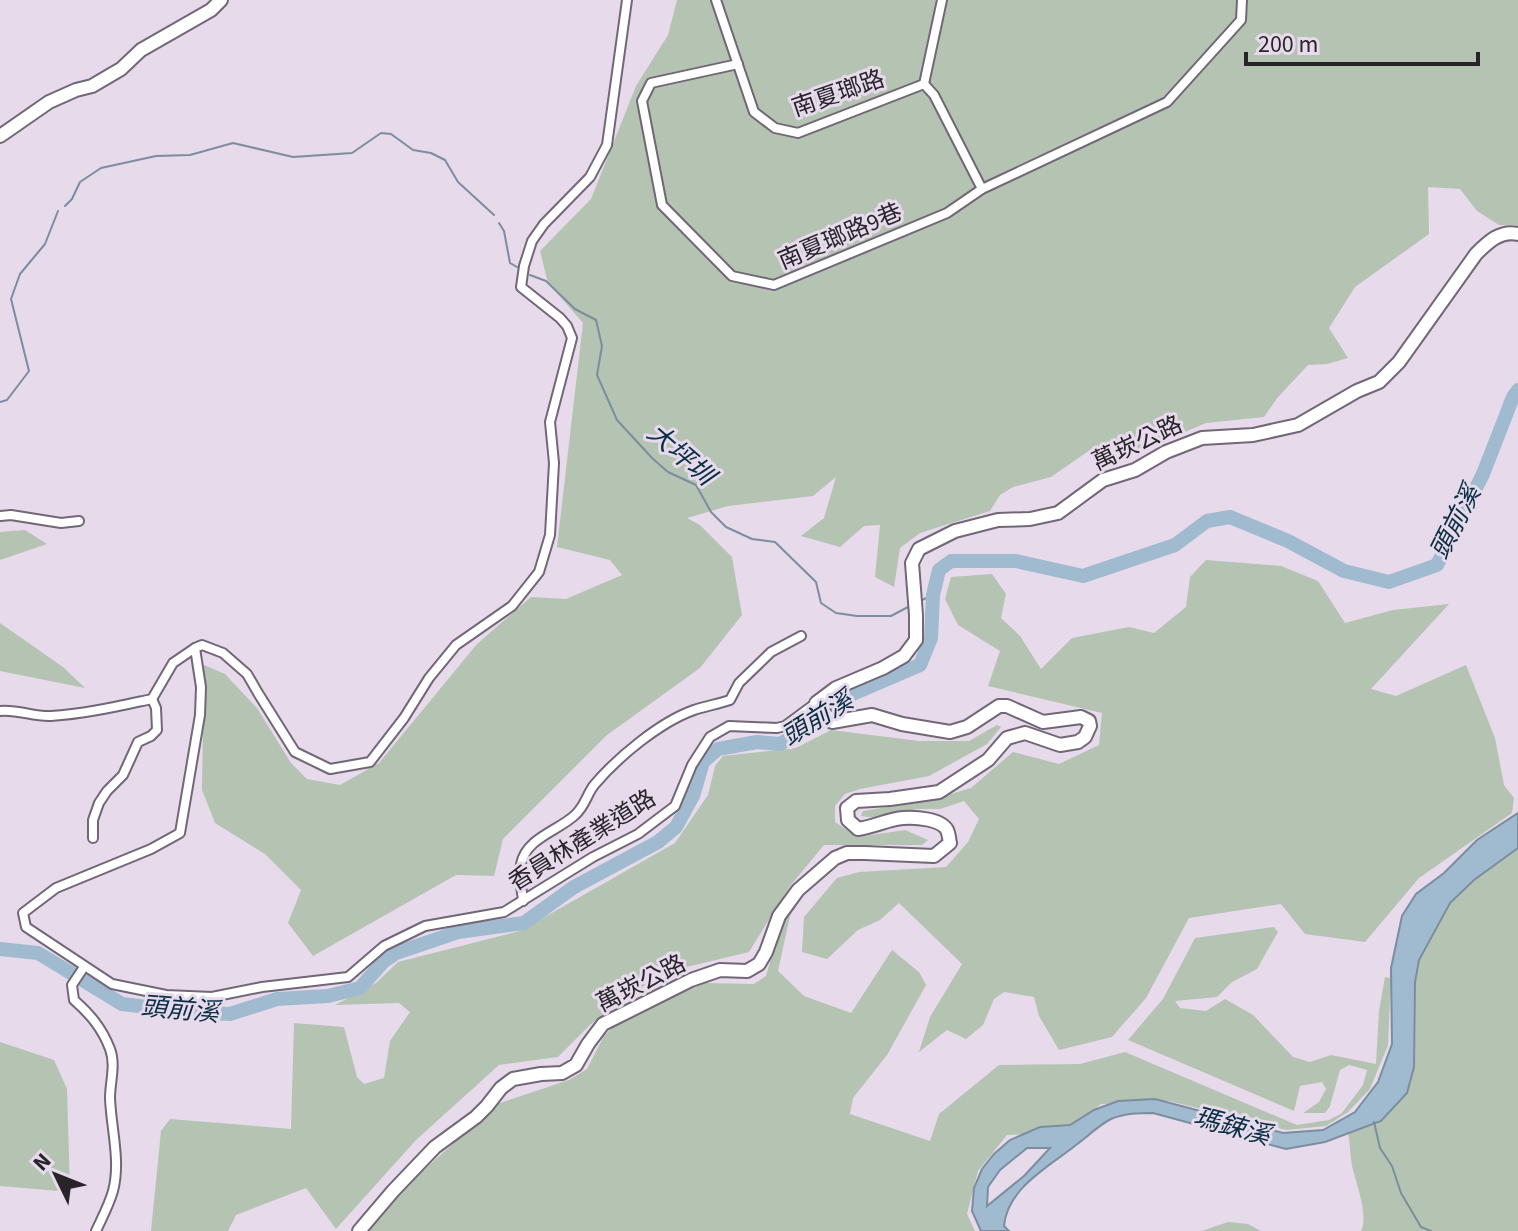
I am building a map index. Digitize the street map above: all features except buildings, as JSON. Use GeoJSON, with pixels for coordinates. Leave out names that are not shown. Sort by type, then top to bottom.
{"type":"FeatureCollection","features":[{"type":"Feature","properties":{"kind":"street"},"geometry":{"type":"LineString","coordinates":[[0,136],[49,102],[92,86],[121,69],[141,50],[211,10],[221,0]]}},
{"type":"Feature","properties":{"kind":"street"},"geometry":{"type":"LineString","coordinates":[[0,711],[48,716],[152,699],[173,663],[202,645],[223,653],[247,674],[295,752],[330,769],[370,762],[456,645],[512,606],[539,572],[550,535],[554,463],[550,422],[572,338],[560,318],[521,287],[524,266],[532,241],[544,224],[590,177],[607,145],[627,0]]}},
{"type":"Feature","properties":{"kind":"street","name":"南夏瑯路"},"geometry":{"type":"LineString","coordinates":[[716,0],[754,112],[775,128],[798,133],[924,84]]}},
{"type":"Feature","properties":{"kind":"street"},"geometry":{"type":"LineString","coordinates":[[942,0],[924,84],[934,95],[982,189],[1167,102],[1241,20],[1242,0]]}},
{"type":"Feature","properties":{"kind":"street","name":"南夏瑯路9巷"},"geometry":{"type":"LineString","coordinates":[[738,64],[651,83],[642,101],[662,205],[732,276],[774,285],[947,213],[982,189]]}},
{"type":"Feature","properties":{"kind":"street","name":"萬崁公路"},"geometry":{"type":"LineString","coordinates":[[359,1231],[435,1147],[476,1117],[513,1079],[562,1073],[576,1065],[603,1024],[691,980],[720,970],[747,971],[759,964],[779,916],[798,890],[835,858],[847,853],[934,856],[950,843],[949,832],[942,825],[929,820],[902,817],[858,829],[848,820],[847,808],[856,801],[939,792],[988,760],[1007,738],[1025,733],[1060,745],[1078,742],[1085,737],[1089,721],[1081,717],[1043,722],[1007,706],[999,706],[967,727],[950,732],[902,724],[872,715],[832,722],[816,703],[836,688],[904,656],[916,640],[912,563],[919,549],[955,531],[998,520],[1030,519],[1058,513],[1103,480],[1135,470],[1202,438],[1253,435],[1298,425],[1379,382],[1399,362],[1476,254],[1491,240],[1509,232],[1518,234]]}},
{"type":"Feature","properties":{"kind":"street"},"geometry":{"type":"LineString","coordinates":[[0,516],[61,523],[79,521]]}},
{"type":"Feature","properties":{"kind":"street"},"geometry":{"type":"LineString","coordinates":[[523,901],[521,861],[532,844],[575,816],[588,800],[592,787],[622,758],[668,723],[692,711],[730,700],[739,683],[771,652],[801,636]]}},
{"type":"Feature","properties":{"kind":"street","name":"香員林產業道路"},"geometry":{"type":"LineString","coordinates":[[195,648],[201,687],[200,715],[180,833],[151,849],[56,888],[23,913],[26,927],[112,984],[166,995],[212,997],[262,987],[348,977],[384,946],[425,926],[504,912],[593,857],[638,834],[675,806],[692,765],[710,737],[729,726],[785,726],[816,703]]}},
{"type":"Feature","properties":{"kind":"street"},"geometry":{"type":"LineString","coordinates":[[93,838],[93,820],[99,803],[123,775],[138,742],[157,730],[156,708],[152,699]]}},
{"type":"Feature","properties":{"kind":"street"},"geometry":{"type":"LineString","coordinates":[[84,967],[72,985],[74,1000],[100,1028],[112,1052],[113,1064],[110,1098],[115,1134],[114,1188],[96,1231]]}},
{"type":"Feature","properties":{"kind":"green space"},"geometry":{"type":"Polygon","coordinates":[[[677,0],[1518,0],[1518,225],[1499,225],[1477,211],[1460,189],[1428,187],[1429,234],[1355,287],[1329,328],[1348,358],[1308,365],[1264,417],[1206,423],[1137,452],[1111,442],[1087,452],[1051,477],[1013,487],[1000,495],[990,511],[920,533],[900,548],[894,587],[875,577],[880,525],[864,526],[840,547],[801,536],[824,518],[836,477],[813,496],[728,506],[687,518],[700,525],[732,557],[742,615],[700,668],[607,735],[503,839],[494,876],[456,875],[313,956],[288,923],[301,890],[265,854],[215,823],[202,790],[204,665],[225,674],[257,708],[291,763],[307,779],[340,785],[379,763],[477,644],[531,597],[566,599],[622,575],[610,560],[557,547],[583,323],[548,283],[540,251],[591,199],[636,86],[668,35],[677,0]]]}},
{"type":"Feature","properties":{"kind":"green space"},"geometry":{"type":"Polygon","coordinates":[[[25,530],[47,544],[0,560],[0,532],[25,530]]]}},
{"type":"Feature","properties":{"kind":"green space"},"geometry":{"type":"Polygon","coordinates":[[[1206,560],[1281,566],[1318,581],[1345,623],[1393,610],[1449,604],[1371,689],[1396,696],[1466,665],[1495,738],[1504,785],[1514,798],[1512,813],[1419,878],[1365,942],[1305,934],[1281,904],[1189,918],[1146,998],[1112,1037],[1059,1050],[1039,1016],[1034,997],[1004,992],[994,999],[983,1025],[966,1039],[947,1030],[919,1052],[930,1017],[962,964],[899,903],[880,920],[858,930],[827,959],[802,952],[804,917],[837,878],[859,872],[946,867],[968,842],[979,819],[964,801],[940,809],[917,809],[875,818],[861,816],[863,811],[931,800],[971,788],[1013,752],[1059,764],[1099,745],[1102,713],[988,686],[1000,651],[958,625],[945,599],[951,577],[992,574],[1006,594],[1001,618],[1020,636],[1041,669],[1072,638],[1129,627],[1154,633],[1186,607],[1190,577],[1206,560]]]}},
{"type":"Feature","properties":{"kind":"green space"},"geometry":{"type":"Polygon","coordinates":[[[0,623],[63,667],[85,688],[0,671],[0,623]]]}},
{"type":"Feature","properties":{"kind":"green space"},"geometry":{"type":"Polygon","coordinates":[[[997,725],[1001,727],[987,744],[929,776],[860,789],[845,794],[835,806],[835,822],[857,837],[905,830],[928,840],[922,845],[824,845],[790,886],[749,952],[662,973],[591,1024],[558,1057],[499,1065],[416,1140],[336,1229],[306,1188],[236,1215],[228,1231],[151,1231],[161,1131],[170,1119],[291,1129],[294,1023],[344,1027],[357,1077],[364,1084],[384,1078],[390,1041],[410,1012],[399,1003],[335,1005],[376,983],[398,962],[520,931],[675,843],[708,795],[715,766],[723,756],[796,748],[831,730],[919,741],[969,741],[997,725]]]}},
{"type":"Feature","properties":{"kind":"green space"},"geometry":{"type":"Polygon","coordinates":[[[1518,848],[1518,1231],[1361,1231],[1363,1208],[1352,1166],[1348,1132],[1381,1121],[1419,960],[1450,903],[1474,880],[1518,848]]]}},
{"type":"Feature","properties":{"kind":"green space"},"geometry":{"type":"Polygon","coordinates":[[[797,900],[790,916],[778,971],[804,996],[851,1013],[892,950],[919,972],[926,985],[887,1055],[853,1098],[850,1114],[930,1141],[939,1114],[999,1065],[1080,1064],[1125,1052],[1297,1125],[1329,1120],[1342,1113],[1363,1085],[1367,1070],[1349,1065],[1340,1070],[1330,1106],[1325,1113],[1303,1113],[1319,1102],[1326,1089],[1322,1082],[1300,1086],[1294,1111],[1128,1040],[1163,999],[1195,938],[1274,927],[1278,932],[1257,969],[1232,982],[1217,997],[1175,1001],[1180,1008],[1206,1011],[1225,999],[1253,1015],[1293,1057],[1310,1062],[1331,1055],[1376,1064],[1379,1011],[1385,977],[1391,978],[1388,1045],[1370,1089],[1348,1112],[1326,1126],[1286,1130],[1169,1101],[1101,1104],[1066,1132],[1007,1135],[978,1171],[967,1214],[975,1231],[367,1231],[416,1177],[497,1104],[569,1080],[587,1069],[604,1036],[618,1022],[705,983],[754,984],[766,976],[782,919],[797,900]]]}},
{"type":"Feature","properties":{"kind":"green space"},"geometry":{"type":"Polygon","coordinates":[[[0,1042],[54,1060],[67,1089],[70,1192],[0,1186],[0,1042]]]}},
{"type":"Feature","properties":{"kind":"green space"},"geometry":{"type":"Polygon","coordinates":[[[1228,1222],[1248,1224],[1261,1231],[1202,1231],[1228,1222]]]}},
{"type":"Feature","properties":{"kind":"water","name":"瑪鋉溪"},"geometry":{"type":"Polygon","coordinates":[[[1518,813],[1518,848],[1474,880],[1450,903],[1419,960],[1415,982],[1414,1067],[1407,1093],[1381,1121],[1325,1142],[1286,1149],[1153,1113],[1111,1119],[1021,1189],[1007,1212],[1004,1226],[1009,1231],[981,1231],[972,1211],[974,1188],[982,1169],[994,1154],[1010,1140],[1040,1127],[1070,1125],[1094,1110],[1118,1101],[1155,1099],[1283,1133],[1323,1130],[1355,1112],[1378,1082],[1392,1044],[1391,968],[1402,916],[1416,894],[1444,873],[1477,840],[1518,813]],[[1027,1148],[1000,1170],[988,1187],[987,1206],[1024,1176],[1050,1148],[1027,1148]]]}},
{"type":"Feature","properties":{"kind":"waterway","name":"大坪圳"},"geometry":{"type":"LineString","coordinates":[[65,206],[80,182],[101,168],[156,156],[190,155],[233,143],[293,157],[352,153],[381,133],[391,134],[413,150],[431,153],[445,160],[458,182],[494,215]]}},
{"type":"Feature","properties":{"kind":"waterway","name":"大坪圳"},"geometry":{"type":"LineString","coordinates":[[0,402],[7,400],[29,371],[11,299],[20,274],[45,244],[58,211]]}},
{"type":"Feature","properties":{"kind":"waterway","name":"大坪圳"},"geometry":{"type":"LineString","coordinates":[[499,223],[504,231],[510,263],[517,267]]}},
{"type":"Feature","properties":{"kind":"waterway","name":"大坪圳"},"geometry":{"type":"LineString","coordinates":[[530,275],[546,281],[575,309],[596,320],[602,346],[597,375],[617,420],[668,472],[696,485],[711,512],[726,527],[752,539],[775,542],[816,582],[821,603],[836,613],[891,616],[908,607]]}},
{"type":"Feature","properties":{"kind":"waterway","name":"頭前溪"},"geometry":{"type":"LineString","coordinates":[[0,949],[38,953],[122,1004],[189,1012],[230,1014],[277,999],[328,996],[360,988],[383,962],[396,953],[458,932],[524,923],[574,887],[658,842],[676,827],[693,796],[703,762],[718,749],[757,742],[780,744],[816,723],[850,695],[920,665],[931,638],[933,595],[939,570],[951,561],[1016,561],[1083,576],[1175,545],[1207,521],[1230,517],[1288,541],[1344,571],[1389,582],[1437,565],[1483,474],[1518,390]]}},
{"type":"Feature","properties":{"kind":"waterway","name":"大坪圳"},"geometry":{"type":"LineString","coordinates":[[922,600],[933,595]]}},
{"type":"Feature","properties":{"kind":"waterway"},"geometry":{"type":"LineString","coordinates":[[1374,1122],[1380,1148],[1392,1166],[1401,1193],[1421,1227],[1431,1231]]}}]}
